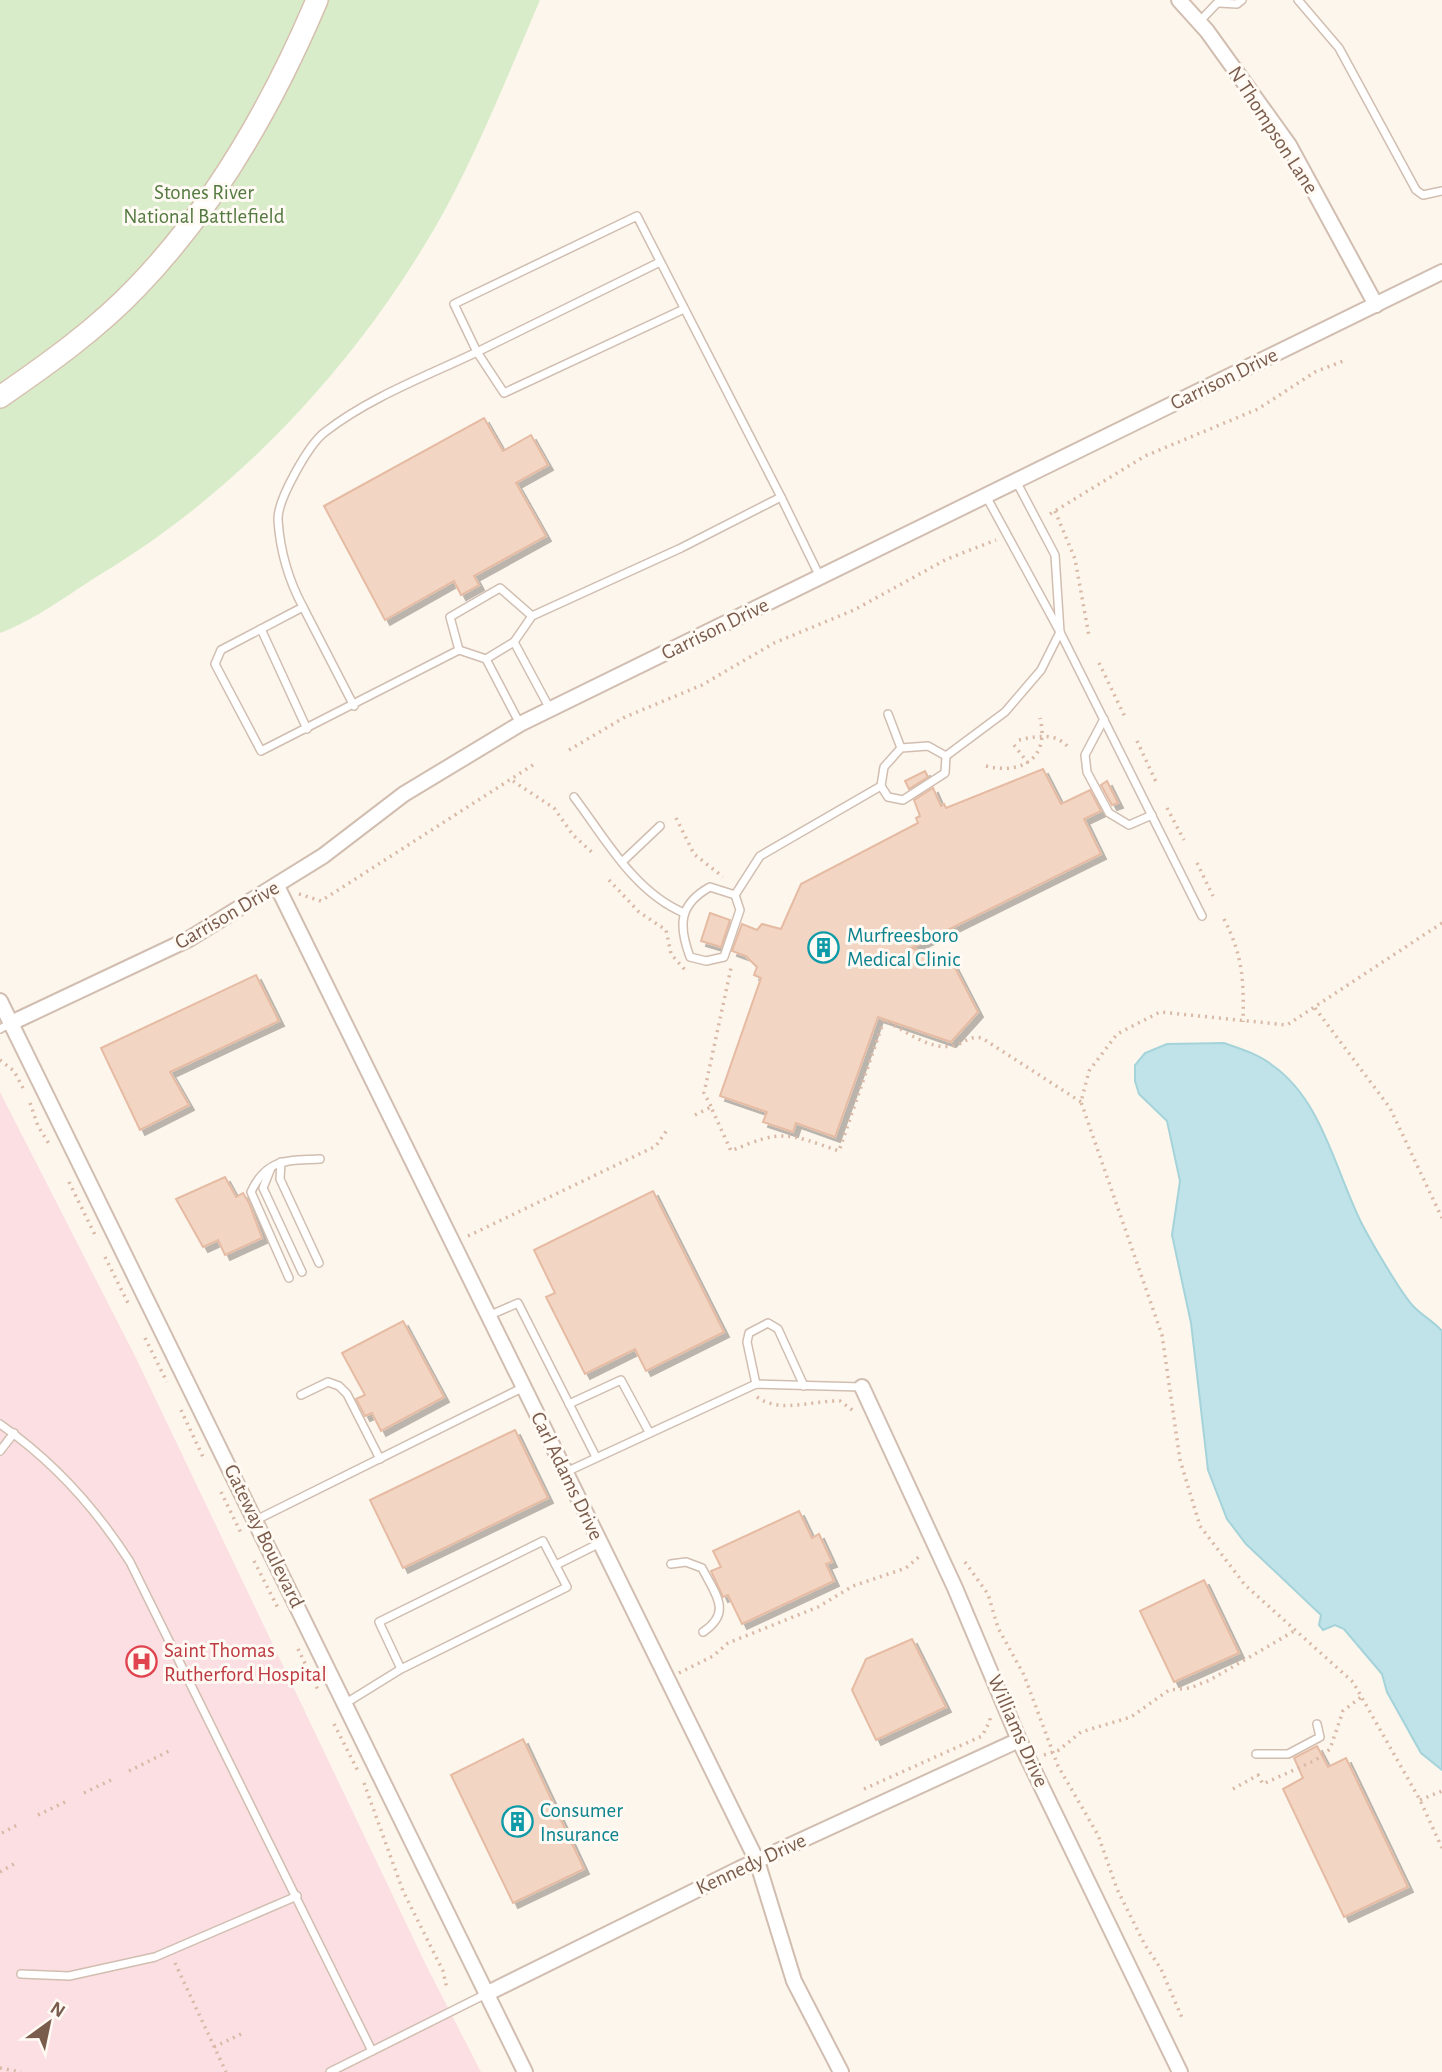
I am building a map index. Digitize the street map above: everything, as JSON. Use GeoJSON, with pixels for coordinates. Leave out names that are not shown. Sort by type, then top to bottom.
{"type":"FeatureCollection","features":[{"type":"Feature","properties":{"kind":"main road"},"geometry":{"type":"LineString","coordinates":[[0,397],[52,361],[137,288],[200,212],[264,114],[317,0]]}},
{"type":"Feature","properties":{"kind":"street","name":"N Thompson Lane"},"geometry":{"type":"LineString","coordinates":[[1179,0],[1289,145],[1376,305]]}},
{"type":"Feature","properties":{"kind":"street","name":"Garrison Drive"},"geometry":{"type":"LineString","coordinates":[[5,1026],[189,939],[323,856],[404,794],[520,724],[1442,272]]}},
{"type":"Feature","properties":{"kind":"street","name":"Carl Adams Drive"},"geometry":{"type":"LineString","coordinates":[[277,886],[757,1861],[794,1981],[841,2072]]}},
{"type":"Feature","properties":{"kind":"street","name":"Gateway Boulevard"},"geometry":{"type":"LineString","coordinates":[[0,1001],[5,1026],[256,1520],[525,2072]]}},
{"type":"Feature","properties":{"kind":"street","name":"Williams Drive"},"geometry":{"type":"LineString","coordinates":[[862,1387],[955,1588],[1019,1740],[1180,2072]]}},
{"type":"Feature","properties":{"kind":"street","name":"Kennedy Drive"},"geometry":{"type":"LineString","coordinates":[[486,1994],[757,1861],[1019,1740]]}},
{"type":"Feature","properties":{"kind":"lane"},"geometry":{"type":"LineString","coordinates":[[1199,23],[1219,2],[1237,4],[1242,0]]}},
{"type":"Feature","properties":{"kind":"lane"},"geometry":{"type":"LineString","coordinates":[[1298,0],[1339,48],[1416,190],[1423,195],[1442,191]]}},
{"type":"Feature","properties":{"kind":"lane"},"geometry":{"type":"LineString","coordinates":[[684,309],[504,393],[477,352],[454,303],[637,216],[820,577]]}},
{"type":"Feature","properties":{"kind":"lane"},"geometry":{"type":"LineString","coordinates":[[354,706],[290,582],[277,517],[296,472],[323,433],[357,410],[660,262]]}},
{"type":"Feature","properties":{"kind":"lane"},"geometry":{"type":"LineString","coordinates":[[946,756],[928,746],[901,748],[884,767],[881,786],[888,797],[903,800],[945,773],[946,756],[1005,712],[1041,670],[1060,632],[1055,555],[1016,481]]}},
{"type":"Feature","properties":{"kind":"lane"},"geometry":{"type":"LineString","coordinates":[[986,496],[1060,632],[1202,916]]}},
{"type":"Feature","properties":{"kind":"lane"},"geometry":{"type":"LineString","coordinates":[[486,659],[514,642],[532,616],[681,548],[781,497]]}},
{"type":"Feature","properties":{"kind":"lane"},"geometry":{"type":"LineString","coordinates":[[459,650],[450,617],[500,588],[532,616]]}},
{"type":"Feature","properties":{"kind":"lane"},"geometry":{"type":"LineString","coordinates":[[303,607],[221,650],[215,664],[261,751],[354,706],[459,650],[486,659],[520,724]]}},
{"type":"Feature","properties":{"kind":"lane"},"geometry":{"type":"LineString","coordinates":[[261,629],[307,729]]}},
{"type":"Feature","properties":{"kind":"lane"},"geometry":{"type":"LineString","coordinates":[[514,642],[550,710]]}},
{"type":"Feature","properties":{"kind":"lane"},"geometry":{"type":"LineString","coordinates":[[888,714],[901,748]]}},
{"type":"Feature","properties":{"kind":"lane"},"geometry":{"type":"LineString","coordinates":[[1104,719],[1085,755],[1087,772],[1109,813],[1129,825],[1152,815]]}},
{"type":"Feature","properties":{"kind":"lane"},"geometry":{"type":"LineString","coordinates":[[735,895],[760,856],[881,786]]}},
{"type":"Feature","properties":{"kind":"lane"},"geometry":{"type":"LineString","coordinates":[[574,797],[622,862],[667,906],[684,913]]}},
{"type":"Feature","properties":{"kind":"lane"},"geometry":{"type":"LineString","coordinates":[[622,862],[660,826]]}},
{"type":"Feature","properties":{"kind":"lane"},"geometry":{"type":"LineString","coordinates":[[710,887],[735,895],[740,910],[724,957],[706,961],[690,957],[682,937],[684,913],[695,895],[710,887]]}},
{"type":"Feature","properties":{"kind":"lane"},"geometry":{"type":"LineString","coordinates":[[289,1278],[251,1192],[259,1173],[281,1162],[320,1159]]}},
{"type":"Feature","properties":{"kind":"lane"},"geometry":{"type":"LineString","coordinates":[[281,1162],[280,1179],[319,1263]]}},
{"type":"Feature","properties":{"kind":"lane"},"geometry":{"type":"LineString","coordinates":[[272,1167],[262,1188],[302,1272]]}},
{"type":"Feature","properties":{"kind":"lane"},"geometry":{"type":"LineString","coordinates":[[488,1316],[518,1303],[596,1457]]}},
{"type":"Feature","properties":{"kind":"lane"},"geometry":{"type":"LineString","coordinates":[[756,1384],[747,1342],[749,1333],[768,1323],[778,1329],[804,1386]]}},
{"type":"Feature","properties":{"kind":"lane"},"geometry":{"type":"LineString","coordinates":[[569,1404],[621,1380],[649,1432]]}},
{"type":"Feature","properties":{"kind":"lane"},"geometry":{"type":"LineString","coordinates":[[302,1395],[328,1381],[339,1386],[347,1394],[380,1459]]}},
{"type":"Feature","properties":{"kind":"lane"},"geometry":{"type":"LineString","coordinates":[[565,1472],[756,1384],[862,1387]]}},
{"type":"Feature","properties":{"kind":"lane"},"geometry":{"type":"LineString","coordinates":[[256,1520],[524,1387]]}},
{"type":"Feature","properties":{"kind":"lane"},"geometry":{"type":"LineString","coordinates":[[0,1424],[14,1433],[73,1486],[103,1521],[130,1562],[372,2051]]}},
{"type":"Feature","properties":{"kind":"lane"},"geometry":{"type":"LineString","coordinates":[[0,1451],[14,1433]]}},
{"type":"Feature","properties":{"kind":"lane"},"geometry":{"type":"LineString","coordinates":[[346,1703],[401,1669],[567,1587],[543,1541],[379,1622],[401,1669]]}},
{"type":"Feature","properties":{"kind":"lane"},"geometry":{"type":"LineString","coordinates":[[556,1565],[600,1544]]}},
{"type":"Feature","properties":{"kind":"lane"},"geometry":{"type":"LineString","coordinates":[[671,1564],[686,1562],[702,1568],[720,1605],[716,1623],[703,1632]]}},
{"type":"Feature","properties":{"kind":"lane"},"geometry":{"type":"LineString","coordinates":[[1256,1754],[1288,1754],[1320,1737],[1317,1724]]}},
{"type":"Feature","properties":{"kind":"lane"},"geometry":{"type":"LineString","coordinates":[[21,1974],[69,1976],[155,1957],[297,1896]]}},
{"type":"Feature","properties":{"kind":"lane"},"geometry":{"type":"LineString","coordinates":[[330,2072],[486,1994]]}},
{"type":"Feature","properties":{"kind":"path"},"geometry":{"type":"LineString","coordinates":[[1049,514],[1145,456],[1258,409],[1315,372],[1346,360]]}},
{"type":"Feature","properties":{"kind":"path"},"geometry":{"type":"LineString","coordinates":[[1055,511],[1075,559],[1089,636]]}},
{"type":"Feature","properties":{"kind":"path"},"geometry":{"type":"LineString","coordinates":[[569,750],[625,717],[702,685],[775,643],[853,611],[947,559],[998,540]]}},
{"type":"Feature","properties":{"kind":"path"},"geometry":{"type":"LineString","coordinates":[[1099,663],[1126,719]]}},
{"type":"Feature","properties":{"kind":"path"},"geometry":{"type":"LineString","coordinates":[[986,766],[1014,769],[1028,763],[1043,737],[1040,718]]}},
{"type":"Feature","properties":{"kind":"path"},"geometry":{"type":"LineString","coordinates":[[1019,740],[1043,737],[1060,739],[1069,748]]}},
{"type":"Feature","properties":{"kind":"path"},"geometry":{"type":"LineString","coordinates":[[1137,741],[1157,784]]}},
{"type":"Feature","properties":{"kind":"path"},"geometry":{"type":"LineString","coordinates":[[1014,745],[1028,763]]}},
{"type":"Feature","properties":{"kind":"path"},"geometry":{"type":"LineString","coordinates":[[277,886],[321,901],[536,763]]}},
{"type":"Feature","properties":{"kind":"path"},"geometry":{"type":"LineString","coordinates":[[513,780],[554,808],[573,835],[595,855]]}},
{"type":"Feature","properties":{"kind":"path"},"geometry":{"type":"LineString","coordinates":[[1167,808],[1184,840]]}},
{"type":"Feature","properties":{"kind":"path"},"geometry":{"type":"LineString","coordinates":[[676,818],[694,854],[724,878]]}},
{"type":"Feature","properties":{"kind":"path"},"geometry":{"type":"LineString","coordinates":[[1197,863],[1213,896]]}},
{"type":"Feature","properties":{"kind":"path"},"geometry":{"type":"LineString","coordinates":[[608,880],[639,912],[666,929],[671,954],[686,971]]}},
{"type":"Feature","properties":{"kind":"path"},"geometry":{"type":"LineString","coordinates":[[1224,919],[1236,943],[1244,977],[1243,1021]]}},
{"type":"Feature","properties":{"kind":"path"},"geometry":{"type":"LineString","coordinates":[[1442,923],[1287,1025],[1160,1012],[1116,1034],[1089,1071],[1081,1102],[1162,1335],[1180,1461],[1200,1527],[1245,1585],[1353,1682],[1420,1800],[1442,1848]]}},
{"type":"Feature","properties":{"kind":"path"},"geometry":{"type":"LineString","coordinates":[[732,966],[704,1093],[731,1151],[765,1136],[783,1133],[839,1151],[884,1020],[932,1045],[949,1047],[973,1036],[982,1038],[1081,1102]]}},
{"type":"Feature","properties":{"kind":"path"},"geometry":{"type":"LineString","coordinates":[[1314,1007],[1390,1108],[1442,1217]]}},
{"type":"Feature","properties":{"kind":"path"},"geometry":{"type":"LineString","coordinates":[[0,1060],[15,1071],[38,1126],[57,1155]]}},
{"type":"Feature","properties":{"kind":"path"},"geometry":{"type":"LineString","coordinates":[[695,1115],[711,1107]]}},
{"type":"Feature","properties":{"kind":"path"},"geometry":{"type":"LineString","coordinates":[[466,1237],[656,1146],[667,1130]]}},
{"type":"Feature","properties":{"kind":"path"},"geometry":{"type":"LineString","coordinates":[[64,1172],[75,1201],[99,1242]]}},
{"type":"Feature","properties":{"kind":"path"},"geometry":{"type":"LineString","coordinates":[[103,1251],[131,1309]]}},
{"type":"Feature","properties":{"kind":"path"},"geometry":{"type":"LineString","coordinates":[[144,1335],[152,1357],[174,1393]]}},
{"type":"Feature","properties":{"kind":"path"},"geometry":{"type":"LineString","coordinates":[[755,1394],[772,1405],[812,1405],[840,1401],[849,1405],[860,1421]]}},
{"type":"Feature","properties":{"kind":"path"},"geometry":{"type":"LineString","coordinates":[[177,1402],[205,1460]]}},
{"type":"Feature","properties":{"kind":"path"},"geometry":{"type":"LineString","coordinates":[[217,1482],[226,1507],[244,1539]]}},
{"type":"Feature","properties":{"kind":"path"},"geometry":{"type":"LineString","coordinates":[[679,1673],[713,1656],[728,1643],[818,1607],[853,1586],[906,1568],[921,1555],[926,1565]]}},
{"type":"Feature","properties":{"kind":"path"},"geometry":{"type":"LineString","coordinates":[[254,1559],[283,1618]]}},
{"type":"Feature","properties":{"kind":"path"},"geometry":{"type":"LineString","coordinates":[[965,1562],[988,1594],[998,1628],[1024,1675],[1054,1752],[1098,1835],[1117,1889],[1145,1945],[1161,1969],[1183,2020]]}},
{"type":"Feature","properties":{"kind":"path"},"geometry":{"type":"LineString","coordinates":[[1030,1760],[1054,1752],[1081,1732],[1131,1717],[1155,1698],[1210,1680],[1296,1630]]}},
{"type":"Feature","properties":{"kind":"path"},"geometry":{"type":"LineString","coordinates":[[297,1646],[306,1670],[322,1698]]}},
{"type":"Feature","properties":{"kind":"path"},"geometry":{"type":"LineString","coordinates":[[864,1789],[982,1736],[990,1721],[990,1709]]}},
{"type":"Feature","properties":{"kind":"path"},"geometry":{"type":"LineString","coordinates":[[333,1721],[372,1804],[403,1891],[443,1971],[447,1989]]}},
{"type":"Feature","properties":{"kind":"path"},"geometry":{"type":"LineString","coordinates":[[129,1771],[169,1751]]}},
{"type":"Feature","properties":{"kind":"path"},"geometry":{"type":"LineString","coordinates":[[84,1793],[113,1779]]}},
{"type":"Feature","properties":{"kind":"path"},"geometry":{"type":"LineString","coordinates":[[1420,1800],[1442,1791]]}},
{"type":"Feature","properties":{"kind":"path"},"geometry":{"type":"LineString","coordinates":[[38,1815],[67,1801]]}},
{"type":"Feature","properties":{"kind":"path"},"geometry":{"type":"LineString","coordinates":[[2,1833],[19,1825]]}},
{"type":"Feature","properties":{"kind":"path"},"geometry":{"type":"LineString","coordinates":[[0,1872],[17,1862]]}},
{"type":"Feature","properties":{"kind":"path"},"geometry":{"type":"LineString","coordinates":[[175,1963],[226,2072]]}},
{"type":"Feature","properties":{"kind":"path"},"geometry":{"type":"LineString","coordinates":[[214,2047],[241,2034]]}},
{"type":"Feature","properties":{"kind":"path"},"geometry":{"type":"LineString","coordinates":[[0,2068],[21,2072]]}},
{"type":"Feature","properties":{"kind":"shaded area","name":"Saint Thomas Rutherford Hospital"},"geometry":{"type":"Polygon","coordinates":[[[0,1092],[136,1358],[426,1965],[481,2072],[0,2072],[0,1092]]]}},
{"type":"Feature","properties":{"kind":"green space","name":"Stones River National Battlefield"},"geometry":{"type":"Polygon","coordinates":[[[0,0],[540,0],[484,131],[446,208],[414,262],[339,366],[297,414],[252,459],[204,501],[154,540],[26,621],[0,633],[0,0]]]}},
{"type":"Feature","properties":{"kind":"water"},"geometry":{"type":"Polygon","coordinates":[[[1224,1043],[1267,1061],[1289,1080],[1304,1098],[1326,1139],[1353,1206],[1380,1256],[1409,1301],[1442,1331],[1442,1770],[1421,1753],[1387,1692],[1382,1674],[1344,1629],[1335,1625],[1323,1630],[1319,1625],[1321,1615],[1246,1544],[1227,1519],[1208,1470],[1191,1323],[1172,1235],[1180,1181],[1167,1121],[1139,1094],[1135,1081],[1135,1065],[1145,1053],[1167,1044],[1224,1043]]]}},
{"type":"Feature","properties":{"kind":"building"},"geometry":{"type":"Polygon","coordinates":[[[484,418],[503,451],[531,435],[548,465],[516,483],[546,536],[474,576],[479,585],[461,595],[454,581],[385,620],[324,506],[484,418]]]}},
{"type":"Feature","properties":{"kind":"building","name":"Murfreesboro Medical Clinic"},"geometry":{"type":"Polygon","coordinates":[[[1043,769],[1061,804],[1090,790],[1101,811],[1084,819],[1101,854],[911,948],[951,960],[978,1012],[951,1042],[878,1017],[835,1137],[796,1123],[793,1132],[763,1122],[767,1112],[720,1096],[761,978],[754,975],[757,967],[746,956],[732,951],[742,924],[757,930],[762,924],[781,929],[801,884],[918,823],[916,818],[920,816],[914,800],[933,788],[941,806],[944,804],[946,808],[1043,769]]]}},
{"type":"Feature","properties":{"kind":"building"},"geometry":{"type":"Polygon","coordinates":[[[925,771],[928,777],[909,789],[905,781],[925,771]]]}},
{"type":"Feature","properties":{"kind":"building"},"geometry":{"type":"Polygon","coordinates":[[[1107,781],[1118,803],[1112,805],[1101,785],[1107,781]]]}},
{"type":"Feature","properties":{"kind":"building"},"geometry":{"type":"Polygon","coordinates":[[[710,913],[730,920],[721,947],[701,941],[710,913]]]}},
{"type":"Feature","properties":{"kind":"building"},"geometry":{"type":"Polygon","coordinates":[[[256,975],[279,1021],[170,1072],[189,1105],[140,1130],[101,1048],[256,975]]]}},
{"type":"Feature","properties":{"kind":"building"},"geometry":{"type":"Polygon","coordinates":[[[225,1177],[236,1197],[243,1193],[262,1238],[225,1255],[218,1240],[203,1247],[176,1199],[225,1177]]]}},
{"type":"Feature","properties":{"kind":"building"},"geometry":{"type":"Polygon","coordinates":[[[653,1191],[724,1332],[646,1371],[635,1349],[585,1374],[546,1297],[555,1293],[534,1250],[653,1191]]]}},
{"type":"Feature","properties":{"kind":"building"},"geometry":{"type":"Polygon","coordinates":[[[403,1321],[444,1397],[381,1431],[372,1413],[365,1416],[356,1399],[365,1395],[342,1353],[403,1321]]]}},
{"type":"Feature","properties":{"kind":"building"},"geometry":{"type":"Polygon","coordinates":[[[515,1430],[548,1498],[403,1568],[370,1500],[515,1430]]]}},
{"type":"Feature","properties":{"kind":"building"},"geometry":{"type":"Polygon","coordinates":[[[799,1511],[812,1538],[819,1534],[832,1562],[826,1564],[834,1581],[742,1624],[728,1595],[723,1597],[711,1571],[721,1567],[713,1551],[799,1511]]]}},
{"type":"Feature","properties":{"kind":"building"},"geometry":{"type":"Polygon","coordinates":[[[1204,1580],[1239,1653],[1174,1682],[1140,1611],[1204,1580]]]}},
{"type":"Feature","properties":{"kind":"building"},"geometry":{"type":"Polygon","coordinates":[[[912,1639],[946,1707],[876,1740],[852,1690],[866,1659],[912,1639]]]}},
{"type":"Feature","properties":{"kind":"building","name":"Consumer Insurance"},"geometry":{"type":"Polygon","coordinates":[[[523,1739],[584,1869],[513,1903],[451,1775],[523,1739]]]}},
{"type":"Feature","properties":{"kind":"building"},"geometry":{"type":"Polygon","coordinates":[[[1317,1746],[1328,1767],[1346,1758],[1408,1887],[1344,1917],[1283,1789],[1303,1778],[1294,1758],[1317,1746]]]}},
{"type":"Feature","properties":{"kind":"place","name":"Murfreesboro Medical Clinic"},"geometry":{"type":"Point","coordinates":[824,947]}},
{"type":"Feature","properties":{"kind":"place","name":"Saint Thomas Rutherford Hospital"},"geometry":{"type":"Point","coordinates":[141,1662]}},
{"type":"Feature","properties":{"kind":"place","name":"Consumer Insurance"},"geometry":{"type":"Point","coordinates":[517,1822]}}]}
